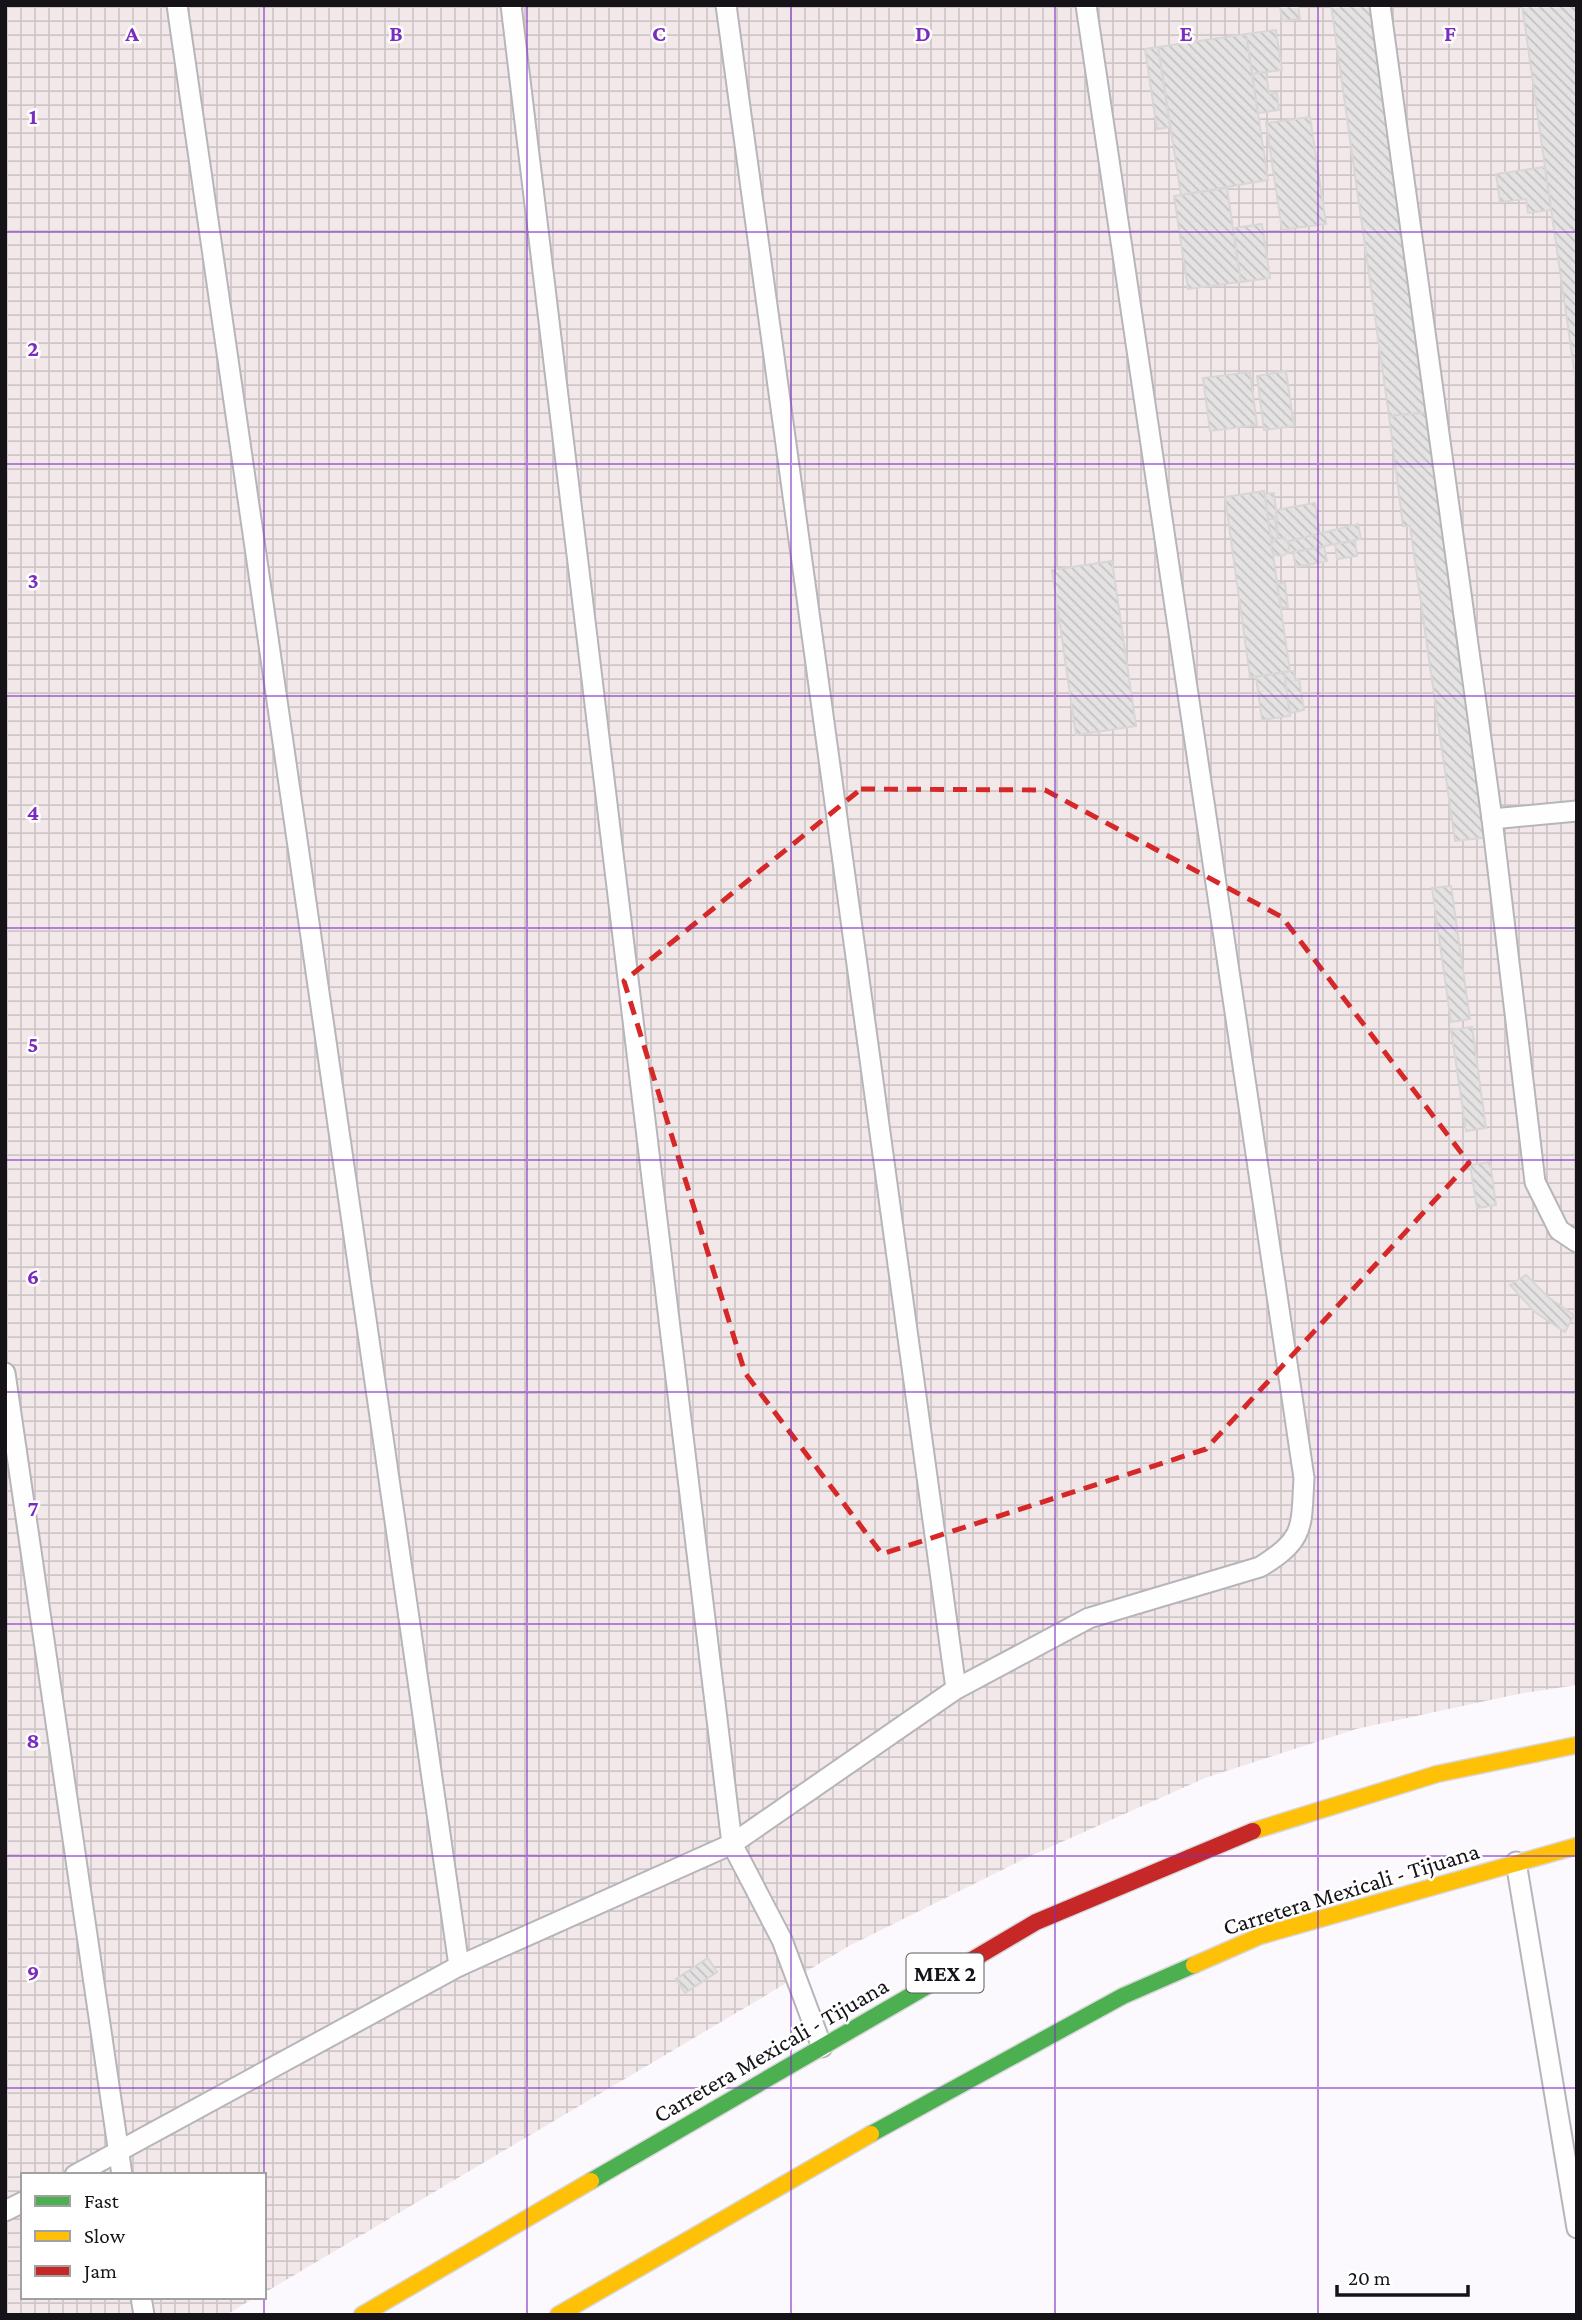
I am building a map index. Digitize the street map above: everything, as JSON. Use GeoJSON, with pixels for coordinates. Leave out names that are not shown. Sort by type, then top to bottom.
{"type":"FeatureCollection","features":[{"type":"Feature","properties":{"kind":"main road","name":"Carretera Mexicali - Tijuana"},"geometry":{"type":"LineString","coordinates":[[362,2315],[1036,1922],[1148,1870],[1259,1827],[1376,1788],[1524,1753],[1577,1745]]}},
{"type":"Feature","properties":{"kind":"main road","name":"Carretera Mexicali - Tijuana"},"geometry":{"type":"LineString","coordinates":[[558,2315],[833,2154],[1123,1996],[1260,1937],[1577,1846]]}},
{"type":"Feature","properties":{"kind":"lane"},"geometry":{"type":"LineString","coordinates":[[177,5],[458,1966]]}},
{"type":"Feature","properties":{"kind":"lane"},"geometry":{"type":"LineString","coordinates":[[510,5],[732,1844],[782,1941],[822,2047]]}},
{"type":"Feature","properties":{"kind":"lane"},"geometry":{"type":"LineString","coordinates":[[726,5],[957,1689]]}},
{"type":"Feature","properties":{"kind":"lane"},"geometry":{"type":"LineString","coordinates":[[79,2173],[458,1966],[732,1844],[957,1689],[1089,1618],[1260,1567],[1284,1552],[1301,1529],[1302,1464],[1086,5]]}},
{"type":"Feature","properties":{"kind":"lane"},"geometry":{"type":"LineString","coordinates":[[1380,5],[1492,819],[1535,1182],[1559,1230],[1577,1242]]}},
{"type":"Feature","properties":{"kind":"lane"},"geometry":{"type":"LineString","coordinates":[[1492,819],[1577,811]]}},
{"type":"Feature","properties":{"kind":"lane"},"geometry":{"type":"LineString","coordinates":[[5,1373],[122,2173]]}},
{"type":"Feature","properties":{"kind":"lane"},"geometry":{"type":"LineString","coordinates":[[1516,1862],[1577,2228]]}},
{"type":"Feature","properties":{"kind":"lane"},"geometry":{"type":"LineString","coordinates":[[5,2211],[21,2203]]}},
{"type":"Feature","properties":{"kind":"highlighted area"},"geometry":{"type":"Polygon","coordinates":[[[861,789],[1045,790],[1282,917],[1469,1163],[1206,1449],[882,1554],[745,1373],[624,981],[861,789]]]}},
{"type":"Feature","properties":{"kind":"shaded area"},"geometry":{"type":"Polygon","coordinates":[[[5,5],[1577,5],[1577,1685],[1518,1694],[1356,1729],[1205,1778],[1028,1857],[849,1946],[266,2292],[266,2173],[21,2173],[21,2299],[253,2299],[226,2315],[5,2315],[5,5]]]}},
{"type":"Feature","properties":{"kind":"building"},"geometry":{"type":"Polygon","coordinates":[[[1280,5],[1298,5],[1300,19],[1282,21],[1280,5]]]}},
{"type":"Feature","properties":{"kind":"building"},"geometry":{"type":"Polygon","coordinates":[[[1331,5],[1377,5],[1432,412],[1389,416],[1331,5]]]}},
{"type":"Feature","properties":{"kind":"building"},"geometry":{"type":"Polygon","coordinates":[[[1522,5],[1577,5],[1577,390],[1542,146],[1522,5]]]}},
{"type":"Feature","properties":{"kind":"building"},"geometry":{"type":"Polygon","coordinates":[[[1276,30],[1282,70],[1252,74],[1246,34],[1276,30]]]}},
{"type":"Feature","properties":{"kind":"building"},"geometry":{"type":"Polygon","coordinates":[[[1246,34],[1268,180],[1181,195],[1158,47],[1246,34]]]}},
{"type":"Feature","properties":{"kind":"building"},"geometry":{"type":"Polygon","coordinates":[[[1158,47],[1170,127],[1157,129],[1145,49],[1158,47]]]}},
{"type":"Feature","properties":{"kind":"building"},"geometry":{"type":"Polygon","coordinates":[[[1266,72],[1269,94],[1277,93],[1279,110],[1258,113],[1252,74],[1266,72]]]}},
{"type":"Feature","properties":{"kind":"building"},"geometry":{"type":"Polygon","coordinates":[[[1310,117],[1326,224],[1282,230],[1266,123],[1310,117]]]}},
{"type":"Feature","properties":{"kind":"building"},"geometry":{"type":"Polygon","coordinates":[[[1545,167],[1551,210],[1528,213],[1526,199],[1500,202],[1496,174],[1545,167]]]}},
{"type":"Feature","properties":{"kind":"building"},"geometry":{"type":"Polygon","coordinates":[[[1227,188],[1241,282],[1188,289],[1174,196],[1227,188]]]}},
{"type":"Feature","properties":{"kind":"building"},"geometry":{"type":"Polygon","coordinates":[[[1262,224],[1270,278],[1241,282],[1233,228],[1262,224]]]}},
{"type":"Feature","properties":{"kind":"building"},"geometry":{"type":"Polygon","coordinates":[[[1286,371],[1294,426],[1264,430],[1257,376],[1286,371]]]}},
{"type":"Feature","properties":{"kind":"building"},"geometry":{"type":"Polygon","coordinates":[[[1250,372],[1257,425],[1210,431],[1203,378],[1250,372]]]}},
{"type":"Feature","properties":{"kind":"building"},"geometry":{"type":"Polygon","coordinates":[[[1432,412],[1490,837],[1455,841],[1410,526],[1403,526],[1389,416],[1432,412]]]}},
{"type":"Feature","properties":{"kind":"building"},"geometry":{"type":"Polygon","coordinates":[[[1264,491],[1290,672],[1250,677],[1225,497],[1264,491]]]}},
{"type":"Feature","properties":{"kind":"building"},"geometry":{"type":"Polygon","coordinates":[[[1274,493],[1277,518],[1268,519],[1265,494],[1274,493]]]}},
{"type":"Feature","properties":{"kind":"building"},"geometry":{"type":"Polygon","coordinates":[[[1315,503],[1320,536],[1286,542],[1285,538],[1278,539],[1276,510],[1315,503]]]}},
{"type":"Feature","properties":{"kind":"building"},"geometry":{"type":"Polygon","coordinates":[[[1268,519],[1275,519],[1278,539],[1271,540],[1268,519]]]}},
{"type":"Feature","properties":{"kind":"building"},"geometry":{"type":"Polygon","coordinates":[[[1358,524],[1361,539],[1288,553],[1286,542],[1358,524]]]}},
{"type":"Feature","properties":{"kind":"building"},"geometry":{"type":"Polygon","coordinates":[[[1280,538],[1286,541],[1289,547],[1286,553],[1280,556],[1274,553],[1271,547],[1274,541],[1280,538]]]}},
{"type":"Feature","properties":{"kind":"building"},"geometry":{"type":"Polygon","coordinates":[[[1355,541],[1357,556],[1337,559],[1335,544],[1355,541]]]}},
{"type":"Feature","properties":{"kind":"building"},"geometry":{"type":"Polygon","coordinates":[[[1324,547],[1327,561],[1296,567],[1293,552],[1324,547]]]}},
{"type":"Feature","properties":{"kind":"building"},"geometry":{"type":"Polygon","coordinates":[[[1112,561],[1136,726],[1076,735],[1052,570],[1112,561]]]}},
{"type":"Feature","properties":{"kind":"building"},"geometry":{"type":"Polygon","coordinates":[[[1285,583],[1288,607],[1281,607],[1277,584],[1285,583]]]}},
{"type":"Feature","properties":{"kind":"building"},"geometry":{"type":"Polygon","coordinates":[[[1294,671],[1295,680],[1299,679],[1304,710],[1290,713],[1284,672],[1294,671]]]}},
{"type":"Feature","properties":{"kind":"building"},"geometry":{"type":"Polygon","coordinates":[[[1284,672],[1290,716],[1262,720],[1256,677],[1284,672]]]}},
{"type":"Feature","properties":{"kind":"building"},"geometry":{"type":"Polygon","coordinates":[[[1451,886],[1470,1019],[1451,1022],[1432,888],[1451,886]]]}},
{"type":"Feature","properties":{"kind":"building"},"geometry":{"type":"Polygon","coordinates":[[[1472,1027],[1486,1128],[1466,1131],[1451,1030],[1472,1027]]]}},
{"type":"Feature","properties":{"kind":"building"},"geometry":{"type":"Polygon","coordinates":[[[1490,1162],[1496,1205],[1477,1208],[1470,1165],[1490,1162]]]}},
{"type":"Feature","properties":{"kind":"building"},"geometry":{"type":"Polygon","coordinates":[[[1526,1275],[1548,1297],[1574,1315],[1565,1332],[1535,1312],[1510,1285],[1526,1275]]]}},
{"type":"Feature","properties":{"kind":"building"},"geometry":{"type":"Polygon","coordinates":[[[708,1958],[717,1972],[685,1993],[676,1979],[708,1958]]]}},
{"type":"Feature","properties":{"kind":"traffic: fast"},"geometry":{"type":"LineString","coordinates":[[871,2134],[1123,1996],[1194,1965]]}},
{"type":"Feature","properties":{"kind":"traffic: fast"},"geometry":{"type":"LineString","coordinates":[[591,2181],[960,1967]]}},
{"type":"Feature","properties":{"kind":"traffic: slow"},"geometry":{"type":"LineString","coordinates":[[1253,1831],[1437,1774],[1577,1745]]}},
{"type":"Feature","properties":{"kind":"traffic: slow"},"geometry":{"type":"LineString","coordinates":[[1194,1965],[1260,1936],[1577,1846]]}},
{"type":"Feature","properties":{"kind":"traffic: slow"},"geometry":{"type":"LineString","coordinates":[[558,2315],[871,2134]]}},
{"type":"Feature","properties":{"kind":"traffic: slow"},"geometry":{"type":"LineString","coordinates":[[362,2315],[591,2181]]}},
{"type":"Feature","properties":{"kind":"traffic: jam"},"geometry":{"type":"LineString","coordinates":[[960,1967],[1036,1922],[1253,1831]]}}]}
